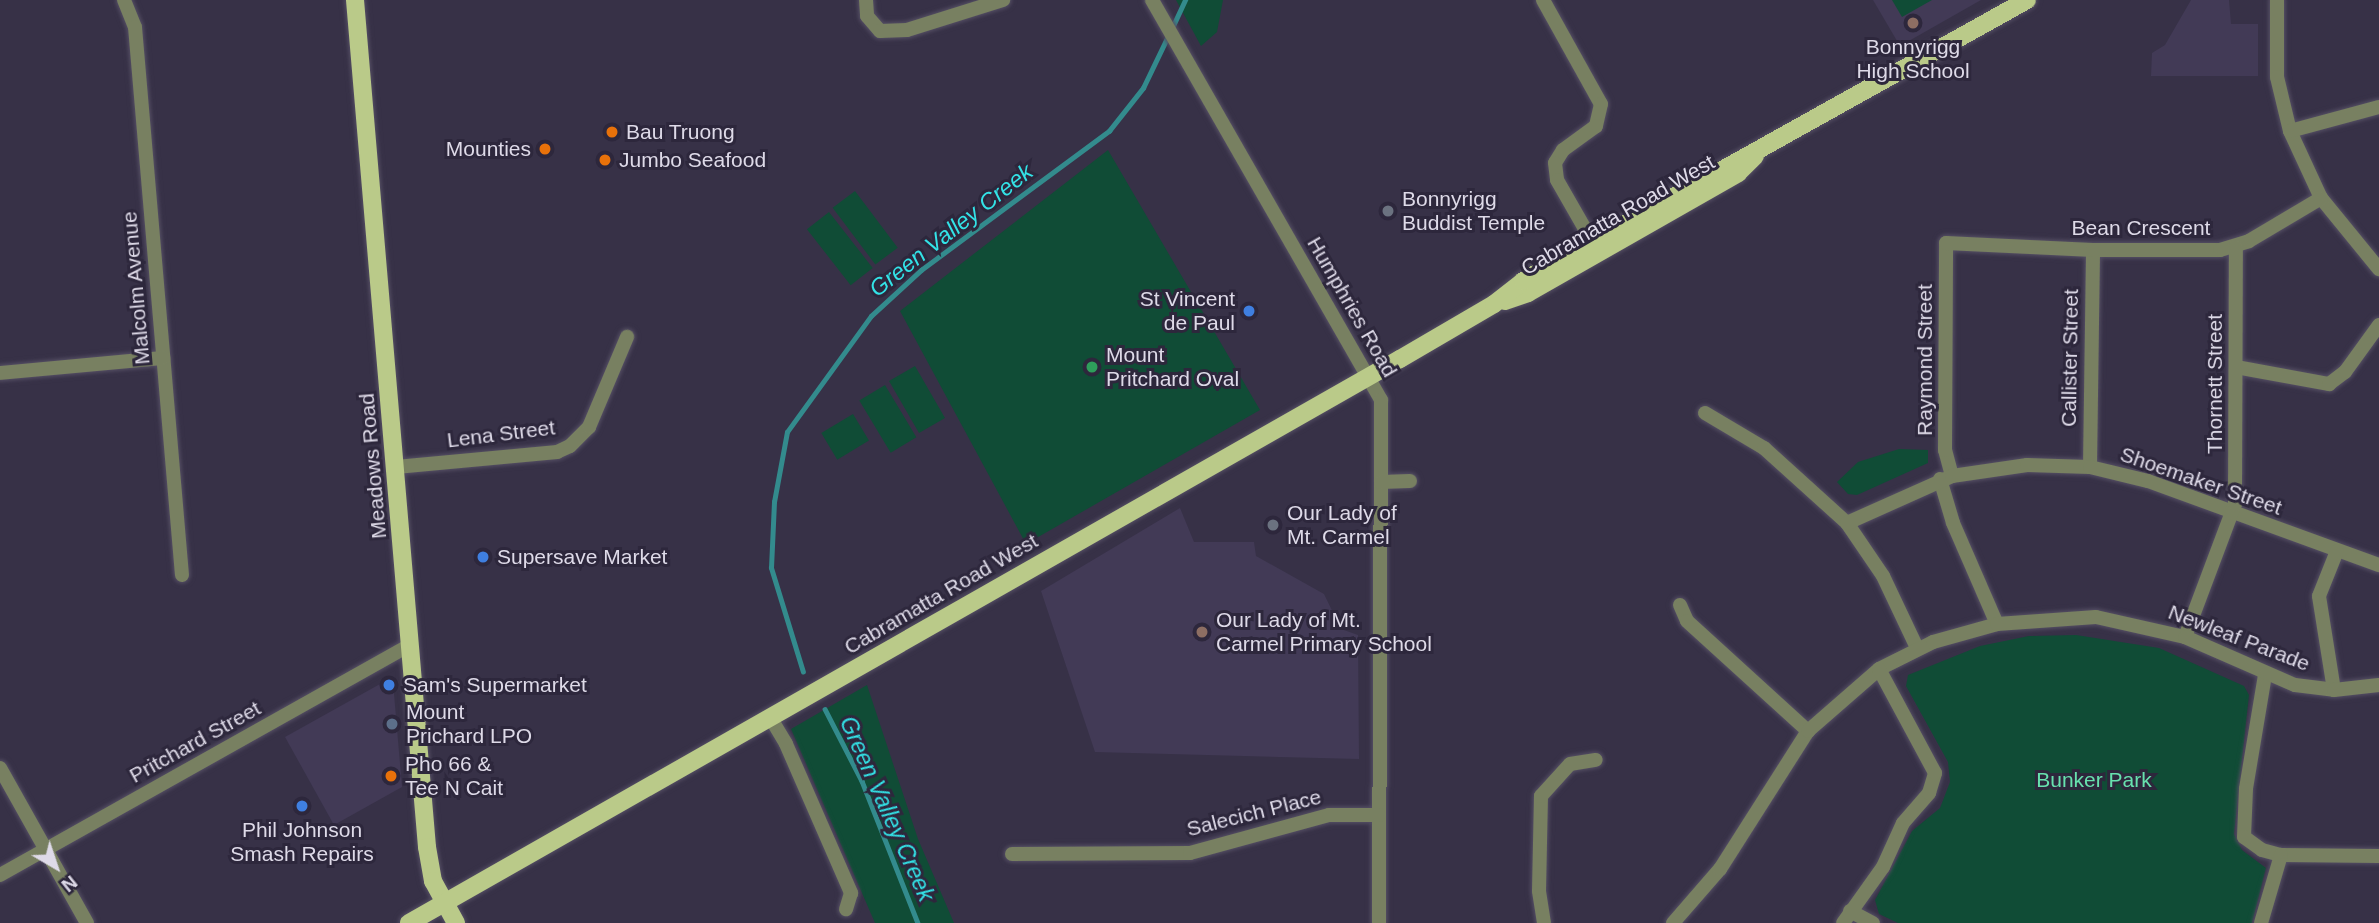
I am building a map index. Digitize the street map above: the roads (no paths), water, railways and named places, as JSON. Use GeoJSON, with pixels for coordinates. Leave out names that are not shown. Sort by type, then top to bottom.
{"type":"FeatureCollection","features":[{"type":"Feature","properties":{"kind":"main road","name":"Meadows Road"},"geometry":{"type":"LineString","coordinates":[[355,0],[430,867],[444,903],[456,923]]}},
{"type":"Feature","properties":{"kind":"main road","name":"Cabramatta Road West"},"geometry":{"type":"LineString","coordinates":[[410,923],[1494,304],[1522,281],[1732,162],[1758,154],[2026,0]]}},
{"type":"Feature","properties":{"kind":"main road","name":"Cabramatta Road West"},"geometry":{"type":"LineString","coordinates":[[1494,304],[1528,293],[1738,173],[1758,154]]}},
{"type":"Feature","properties":{"kind":"street","name":"Malcolm Avenue"},"geometry":{"type":"LineString","coordinates":[[124,0],[135,27],[182,575]]}},
{"type":"Feature","properties":{"kind":"street"},"geometry":{"type":"LineString","coordinates":[[866,0],[867,16],[880,31],[907,30],[1003,0]]}},
{"type":"Feature","properties":{"kind":"street"},"geometry":{"type":"LineString","coordinates":[[1543,0],[1601,104],[1596,126],[1563,150],[1555,163],[1557,180],[1592,242]]}},
{"type":"Feature","properties":{"kind":"street"},"geometry":{"type":"LineString","coordinates":[[2277,0],[2277,77],[2290,131],[2321,198],[2379,269]]}},
{"type":"Feature","properties":{"kind":"street","name":"Humphries Road"},"geometry":{"type":"LineString","coordinates":[[1155,6],[1381,400],[1379,923]]}},
{"type":"Feature","properties":{"kind":"street"},"geometry":{"type":"LineString","coordinates":[[2290,131],[2379,107]]}},
{"type":"Feature","properties":{"kind":"street","name":"Bean Crescent"},"geometry":{"type":"LineString","coordinates":[[1946,243],[2093,250],[2236,247],[2321,198]]}},
{"type":"Feature","properties":{"kind":"street","name":"Raymond Street"},"geometry":{"type":"LineString","coordinates":[[1946,243],[1946,477],[1953,523],[1997,624]]}},
{"type":"Feature","properties":{"kind":"street","name":"Thornett Street"},"geometry":{"type":"LineString","coordinates":[[2185,637],[2232,512],[2236,247]]}},
{"type":"Feature","properties":{"kind":"street","name":"Callister Street"},"geometry":{"type":"LineString","coordinates":[[2090,467],[2093,250]]}},
{"type":"Feature","properties":{"kind":"street"},"geometry":{"type":"LineString","coordinates":[[2236,367],[2329,384],[2345,372],[2379,325]]}},
{"type":"Feature","properties":{"kind":"street","name":"Lena Street"},"geometry":{"type":"LineString","coordinates":[[396,467],[557,452],[570,446],[589,427],[627,337]]}},
{"type":"Feature","properties":{"kind":"street"},"geometry":{"type":"LineString","coordinates":[[0,373],[163,358]]}},
{"type":"Feature","properties":{"kind":"street"},"geometry":{"type":"LineString","coordinates":[[1705,413],[1764,448],[1847,523],[1883,576],[1916,648]]}},
{"type":"Feature","properties":{"kind":"street","name":"Shoemaker Street"},"geometry":{"type":"LineString","coordinates":[[1847,523],[1946,477],[2027,465],[2090,467],[2148,481],[2379,565]]}},
{"type":"Feature","properties":{"kind":"street"},"geometry":{"type":"LineString","coordinates":[[1381,482],[1410,481]]}},
{"type":"Feature","properties":{"kind":"street"},"geometry":{"type":"LineString","coordinates":[[2334,690],[2319,596],[2337,551]]}},
{"type":"Feature","properties":{"kind":"street"},"geometry":{"type":"LineString","coordinates":[[1680,605],[1687,621],[1808,731]]}},
{"type":"Feature","properties":{"kind":"street","name":"Newleaf Parade"},"geometry":{"type":"LineString","coordinates":[[1673,923],[1720,869],[1808,731],[1879,670],[1916,648],[1997,624],[2096,617],[2185,637],[2265,675],[2295,685],[2334,690],[2379,685]]}},
{"type":"Feature","properties":{"kind":"street","name":"Pritchard Street"},"geometry":{"type":"LineString","coordinates":[[0,876],[410,645]]}},
{"type":"Feature","properties":{"kind":"street"},"geometry":{"type":"LineString","coordinates":[[1873,923],[1846,917],[1883,867],[1903,823],[1929,793],[1935,773],[1879,670]]}},
{"type":"Feature","properties":{"kind":"street"},"geometry":{"type":"LineString","coordinates":[[2265,675],[2242,827],[2250,843],[2281,855],[2379,856]]}},
{"type":"Feature","properties":{"kind":"street"},"geometry":{"type":"LineString","coordinates":[[770,718],[786,744],[851,893],[846,909]]}},
{"type":"Feature","properties":{"kind":"street"},"geometry":{"type":"LineString","coordinates":[[1544,923],[1539,891],[1541,796],[1570,764],[1595,760]]}},
{"type":"Feature","properties":{"kind":"street"},"geometry":{"type":"LineString","coordinates":[[0,768],[87,923]]}},
{"type":"Feature","properties":{"kind":"street","name":"Salecich Place"},"geometry":{"type":"LineString","coordinates":[[1012,854],[1190,853],[1329,815],[1379,815]]}},
{"type":"Feature","properties":{"kind":"street"},"geometry":{"type":"LineString","coordinates":[[2261,923],[2281,855]]}},
{"type":"Feature","properties":{"kind":"waterway","name":"Green Valley Creek"},"geometry":{"type":"LineString","coordinates":[[1172,28],[1185,0]]}},
{"type":"Feature","properties":{"kind":"waterway","name":"Green Valley Creek"},"geometry":{"type":"LineString","coordinates":[[803,672],[771,568],[774,502],[787,432],[871,316],[921,270],[1109,131],[1143,88],[1168,36]]}},
{"type":"Feature","properties":{"kind":"waterway","name":"Green Valley Creek"},"geometry":{"type":"LineString","coordinates":[[825,709],[862,781],[918,923]]}},
{"type":"Feature","properties":{"kind":"place","name":"Bonnyrigg High School"},"geometry":{"type":"Point","coordinates":[1913,23]}},
{"type":"Feature","properties":{"kind":"place","name":"Bau Truong"},"geometry":{"type":"Point","coordinates":[612,132]}},
{"type":"Feature","properties":{"kind":"place","name":"Mounties"},"geometry":{"type":"Point","coordinates":[545,149]}},
{"type":"Feature","properties":{"kind":"place","name":"Jumbo Seafood"},"geometry":{"type":"Point","coordinates":[605,160]}},
{"type":"Feature","properties":{"kind":"place","name":"Bonnyrigg Buddist Temple"},"geometry":{"type":"Point","coordinates":[1388,211]}},
{"type":"Feature","properties":{"kind":"place","name":"St Vincent de Paul"},"geometry":{"type":"Point","coordinates":[1249,311]}},
{"type":"Feature","properties":{"kind":"place","name":"Mount Pritchard Oval"},"geometry":{"type":"Point","coordinates":[1092,367]}},
{"type":"Feature","properties":{"kind":"place","name":"Our Lady of Mt. Carmel"},"geometry":{"type":"Point","coordinates":[1273,525]}},
{"type":"Feature","properties":{"kind":"place","name":"Supersave Market"},"geometry":{"type":"Point","coordinates":[483,557]}},
{"type":"Feature","properties":{"kind":"place","name":"Our Lady of Mt. Carmel Primary School"},"geometry":{"type":"Point","coordinates":[1202,632]}},
{"type":"Feature","properties":{"kind":"place","name":"Sam's Supermarket"},"geometry":{"type":"Point","coordinates":[389,685]}},
{"type":"Feature","properties":{"kind":"place","name":"Mount Prichard LPO"},"geometry":{"type":"Point","coordinates":[392,724]}},
{"type":"Feature","properties":{"kind":"place","name":"Pho 66 & Tee N Cait"},"geometry":{"type":"Point","coordinates":[391,776]}},
{"type":"Feature","properties":{"kind":"place","name":"Phil Johnson Smash Repairs"},"geometry":{"type":"Point","coordinates":[302,806]}},
{"type":"Feature","properties":{"kind":"park label","name":"Bunker Park"},"geometry":{"type":"Point","coordinates":[2094,780]}}]}
